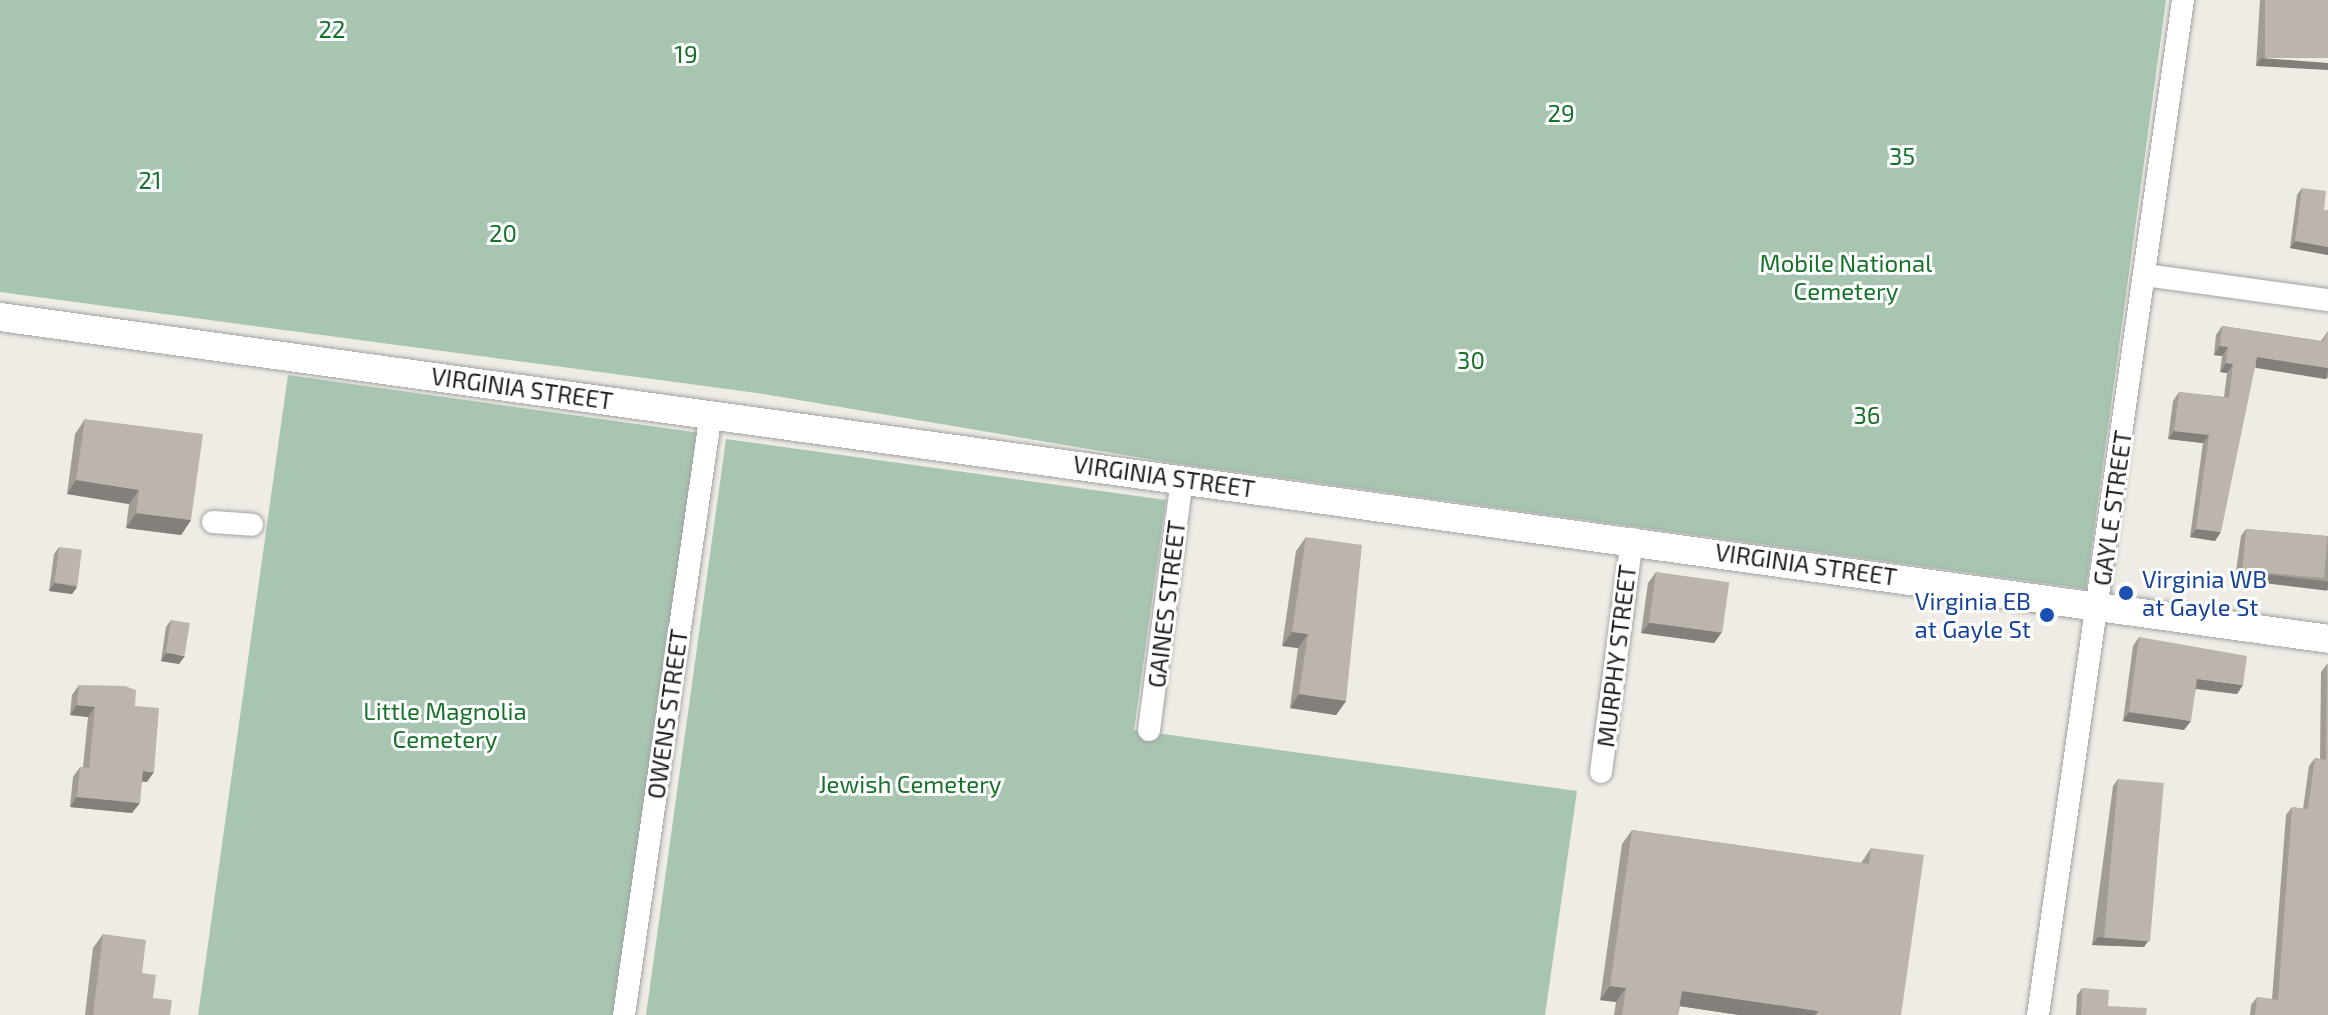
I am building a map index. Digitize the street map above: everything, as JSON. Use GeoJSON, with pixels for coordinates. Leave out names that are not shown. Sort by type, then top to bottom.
{"type":"FeatureCollection","features":[{"type":"Feature","properties":{"kind":"street","name":"GAYLE STREET"},"geometry":{"type":"LineString","coordinates":[[2038,1015],[2183,0]]}},
{"type":"Feature","properties":{"kind":"street"},"geometry":{"type":"LineString","coordinates":[[2145,275],[2328,300]]}},
{"type":"Feature","properties":{"kind":"street","name":"VIRGINIA STREET"},"geometry":{"type":"LineString","coordinates":[[0,317],[1632,539],[2328,639]]}},
{"type":"Feature","properties":{"kind":"street","name":"OWENS STREET"},"geometry":{"type":"LineString","coordinates":[[624,1015],[711,413]]}},
{"type":"Feature","properties":{"kind":"street","name":"GAINES STREET"},"geometry":{"type":"LineString","coordinates":[[1149,730],[1182,478]]}},
{"type":"Feature","properties":{"kind":"street"},"geometry":{"type":"LineString","coordinates":[[213,522],[252,525]]}},
{"type":"Feature","properties":{"kind":"street","name":"MURPHY STREET"},"geometry":{"type":"LineString","coordinates":[[1601,772],[1632,539]]}},
{"type":"Feature","properties":{"kind":"green space","name":"Mobile National Cemetery"},"geometry":{"type":"Polygon","coordinates":[[[0,0],[2166,0],[2086,589],[1166,462],[757,393],[0,292],[0,0]]]}},
{"type":"Feature","properties":{"kind":"green space","name":"Little Magnolia Cemetery"},"geometry":{"type":"Polygon","coordinates":[[[288,375],[697,432],[615,1015],[198,1015],[288,375]]]}},
{"type":"Feature","properties":{"kind":"green space","name":"Jewish Cemetery"},"geometry":{"type":"Polygon","coordinates":[[[726,439],[1166,500],[1134,730],[1577,791],[1545,1015],[646,1015],[726,439]]]}},
{"type":"Feature","properties":{"kind":"building"},"geometry":{"type":"Polygon","coordinates":[[[2265,0],[2328,0],[2328,58],[2265,58],[2265,0]]]}},
{"type":"Feature","properties":{"kind":"building"},"geometry":{"type":"Polygon","coordinates":[[[2302,188],[2326,191],[2324,210],[2328,210],[2328,247],[2295,241],[2302,188]]]}},
{"type":"Feature","properties":{"kind":"building"},"geometry":{"type":"Polygon","coordinates":[[[2222,326],[2323,342],[2328,331],[2328,368],[2257,357],[2221,532],[2196,529],[2209,435],[2174,431],[2179,392],[2229,398],[2233,364],[2226,363],[2228,347],[2220,346],[2222,326]]]}},
{"type":"Feature","properties":{"kind":"building"},"geometry":{"type":"Polygon","coordinates":[[[85,419],[203,434],[191,520],[136,513],[139,490],[76,480],[85,419]]]}},
{"type":"Feature","properties":{"kind":"building"},"geometry":{"type":"Polygon","coordinates":[[[2246,529],[2328,536],[2324,578],[2242,571],[2246,529]]]}},
{"type":"Feature","properties":{"kind":"building"},"geometry":{"type":"Polygon","coordinates":[[[1306,537],[1362,545],[1346,701],[1299,694],[1308,634],[1292,632],[1306,537]]]}},
{"type":"Feature","properties":{"kind":"building"},"geometry":{"type":"Polygon","coordinates":[[[59,547],[82,550],[77,586],[55,583],[59,547]]]}},
{"type":"Feature","properties":{"kind":"building"},"geometry":{"type":"Polygon","coordinates":[[[1656,572],[1729,582],[1722,633],[1649,623],[1656,572]]]}},
{"type":"Feature","properties":{"kind":"building"},"geometry":{"type":"Polygon","coordinates":[[[171,620],[190,623],[185,656],[166,653],[171,620]]]}},
{"type":"Feature","properties":{"kind":"building"},"geometry":{"type":"Polygon","coordinates":[[[2139,637],[2247,656],[2243,685],[2197,679],[2191,721],[2129,712],[2139,637]]]}},
{"type":"Feature","properties":{"kind":"building"},"geometry":{"type":"Polygon","coordinates":[[[2327,664],[2328,1015],[2255,1015],[2257,997],[2278,1000],[2292,807],[2308,809],[2315,758],[2326,760],[2327,664]]]}},
{"type":"Feature","properties":{"kind":"building"},"geometry":{"type":"Polygon","coordinates":[[[79,685],[125,686],[136,690],[135,706],[159,708],[154,772],[143,771],[140,803],[77,797],[80,767],[89,768],[95,707],[77,705],[79,685]]]}},
{"type":"Feature","properties":{"kind":"building"},"geometry":{"type":"Polygon","coordinates":[[[2118,779],[2164,783],[2150,941],[2104,937],[2118,779]]]}},
{"type":"Feature","properties":{"kind":"building"},"geometry":{"type":"Polygon","coordinates":[[[1632,830],[1869,864],[1871,848],[1924,855],[1901,1015],[1817,1015],[1818,1011],[1682,991],[1678,1015],[1622,1015],[1626,988],[1610,986],[1632,830]]]}},
{"type":"Feature","properties":{"kind":"building"},"geometry":{"type":"Polygon","coordinates":[[[103,934],[146,940],[142,973],[156,975],[153,998],[172,1000],[170,1015],[93,1015],[103,934]]]}},
{"type":"Feature","properties":{"kind":"building"},"geometry":{"type":"Polygon","coordinates":[[[2082,988],[2109,990],[2108,1006],[2147,1008],[2146,1015],[2081,1015],[2082,988]]]}},
{"type":"Feature","properties":{"kind":"place","name":"Virginia WB at Gayle St"},"geometry":{"type":"Point","coordinates":[2126,593]}},
{"type":"Feature","properties":{"kind":"place","name":"Virginia EB at Gayle St"},"geometry":{"type":"Point","coordinates":[2047,615]}},
{"type":"Feature","properties":{"kind":"park label","name":"22"},"geometry":{"type":"Point","coordinates":[332,29]}},
{"type":"Feature","properties":{"kind":"park label","name":"19"},"geometry":{"type":"Point","coordinates":[686,54]}},
{"type":"Feature","properties":{"kind":"park label","name":"29"},"geometry":{"type":"Point","coordinates":[1561,113]}},
{"type":"Feature","properties":{"kind":"park label","name":"35"},"geometry":{"type":"Point","coordinates":[1902,156]}},
{"type":"Feature","properties":{"kind":"park label","name":"21"},"geometry":{"type":"Point","coordinates":[150,180]}},
{"type":"Feature","properties":{"kind":"park label","name":"20"},"geometry":{"type":"Point","coordinates":[503,233]}},
{"type":"Feature","properties":{"kind":"park label","name":"30"},"geometry":{"type":"Point","coordinates":[1471,360]}},
{"type":"Feature","properties":{"kind":"park label","name":"36"},"geometry":{"type":"Point","coordinates":[1867,415]}}]}
